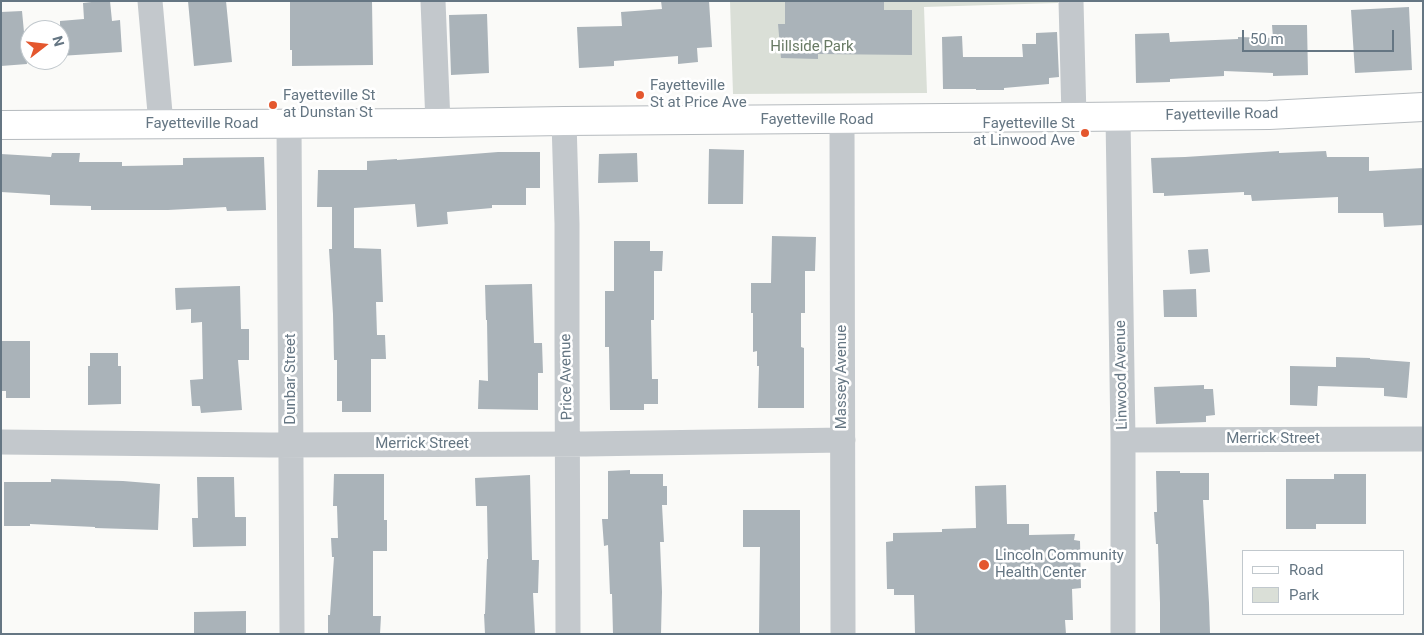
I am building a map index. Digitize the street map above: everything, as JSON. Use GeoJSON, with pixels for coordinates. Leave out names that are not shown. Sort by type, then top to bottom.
{"type":"FeatureCollection","features":[{"type":"Feature","properties":{"kind":"main road","name":"Fayetteville Road"},"geometry":{"type":"LineString","coordinates":[[1,124],[438,123],[1269,115],[1423,107]]}},
{"type":"Feature","properties":{"kind":"street"},"geometry":{"type":"LineString","coordinates":[[150,1],[161,124]]}},
{"type":"Feature","properties":{"kind":"street"},"geometry":{"type":"LineString","coordinates":[[433,1],[438,123]]}},
{"type":"Feature","properties":{"kind":"street"},"geometry":{"type":"LineString","coordinates":[[1071,1],[1074,117]]}},
{"type":"Feature","properties":{"kind":"street","name":"Linwood Avenue"},"geometry":{"type":"LineString","coordinates":[[1118,116],[1123,440],[1123,634]]}},
{"type":"Feature","properties":{"kind":"street","name":"Massey Avenue"},"geometry":{"type":"LineString","coordinates":[[842,120],[843,634]]}},
{"type":"Feature","properties":{"kind":"street","name":"Price Avenue"},"geometry":{"type":"LineString","coordinates":[[564,121],[567,224],[568,634]]}},
{"type":"Feature","properties":{"kind":"street","name":"Dunbar Street"},"geometry":{"type":"LineString","coordinates":[[290,124],[292,634]]}},
{"type":"Feature","properties":{"kind":"street","name":"Merrick Street"},"geometry":{"type":"LineString","coordinates":[[1123,440],[1423,439]]}},
{"type":"Feature","properties":{"kind":"street","name":"Merrick Street"},"geometry":{"type":"LineString","coordinates":[[1,442],[291,445],[568,444],[843,440]]}},
{"type":"Feature","properties":{"kind":"green space","name":"Hillside Park"},"geometry":{"type":"Polygon","coordinates":[[[730,1],[1058,1],[1058,3],[924,7],[927,93],[733,94],[730,1]]]}},
{"type":"Feature","properties":{"kind":"building"},"geometry":{"type":"Polygon","coordinates":[[[110,1],[112,21],[120,20],[122,52],[70,55],[70,20],[84,19],[83,3],[110,1]]]}},
{"type":"Feature","properties":{"kind":"building"},"geometry":{"type":"Polygon","coordinates":[[[188,1],[226,1],[232,62],[194,66],[188,1]]]}},
{"type":"Feature","properties":{"kind":"building"},"geometry":{"type":"Polygon","coordinates":[[[290,1],[372,1],[373,65],[292,66],[292,50],[290,50],[290,1]]]}},
{"type":"Feature","properties":{"kind":"building"},"geometry":{"type":"Polygon","coordinates":[[[661,1],[709,1],[712,47],[697,48],[698,62],[678,64],[678,56],[614,61],[614,66],[579,68],[577,27],[622,26],[621,12],[662,9],[661,1]]]}},
{"type":"Feature","properties":{"kind":"building"},"geometry":{"type":"Polygon","coordinates":[[[785,1],[884,1],[884,10],[912,10],[912,55],[818,54],[818,59],[781,58],[778,24],[785,24],[785,1]]]}},
{"type":"Feature","properties":{"kind":"building"},"geometry":{"type":"Polygon","coordinates":[[[1409,7],[1412,70],[1355,73],[1351,10],[1409,7]]]}},
{"type":"Feature","properties":{"kind":"building"},"geometry":{"type":"Polygon","coordinates":[[[22,11],[23,20],[20,20],[20,65],[1,66],[1,12],[22,11]]]}},
{"type":"Feature","properties":{"kind":"building"},"geometry":{"type":"Polygon","coordinates":[[[487,14],[489,73],[451,75],[449,15],[487,14]]]}},
{"type":"Feature","properties":{"kind":"building"},"geometry":{"type":"Polygon","coordinates":[[[1272,25],[1307,25],[1308,75],[1273,76],[1273,73],[1224,71],[1224,76],[1170,79],[1170,82],[1136,83],[1135,34],[1169,33],[1170,42],[1238,39],[1238,37],[1273,38],[1272,25]]]}},
{"type":"Feature","properties":{"kind":"building"},"geometry":{"type":"Polygon","coordinates":[[[1057,32],[1059,77],[1049,78],[1049,84],[1004,88],[1004,90],[943,89],[942,37],[962,36],[963,57],[1023,57],[1022,44],[1036,44],[1036,33],[1057,32]]]}},
{"type":"Feature","properties":{"kind":"building"},"geometry":{"type":"Polygon","coordinates":[[[709,149],[744,150],[743,204],[708,204],[709,149]]]}},
{"type":"Feature","properties":{"kind":"building"},"geometry":{"type":"Polygon","coordinates":[[[1279,151],[1279,153],[1326,151],[1327,157],[1369,157],[1369,171],[1423,168],[1423,225],[1384,227],[1383,213],[1338,213],[1338,197],[1252,201],[1251,195],[1244,195],[1244,192],[1164,196],[1164,193],[1153,193],[1151,158],[1279,151]]]}},
{"type":"Feature","properties":{"kind":"building"},"geometry":{"type":"Polygon","coordinates":[[[498,152],[540,152],[540,188],[526,188],[526,205],[492,205],[492,208],[447,212],[448,224],[417,227],[415,204],[354,208],[354,248],[381,249],[383,302],[376,302],[377,335],[385,335],[386,359],[371,359],[371,412],[342,412],[342,401],[337,401],[337,360],[334,360],[329,249],[332,249],[332,207],[317,207],[318,170],[367,170],[367,161],[498,152]]]}},
{"type":"Feature","properties":{"kind":"building"},"geometry":{"type":"Polygon","coordinates":[[[52,153],[80,153],[79,162],[122,162],[122,166],[183,165],[183,158],[264,157],[266,210],[227,211],[226,207],[168,210],[91,210],[91,206],[50,205],[50,195],[1,192],[1,154],[51,157],[52,153]]]}},
{"type":"Feature","properties":{"kind":"building"},"geometry":{"type":"Polygon","coordinates":[[[637,153],[638,182],[598,183],[599,154],[637,153]]]}},
{"type":"Feature","properties":{"kind":"building"},"geometry":{"type":"Polygon","coordinates":[[[772,236],[816,237],[815,271],[805,271],[805,313],[801,313],[801,347],[804,348],[804,408],[758,408],[759,366],[757,366],[757,351],[753,352],[751,283],[771,283],[772,236]]]}},
{"type":"Feature","properties":{"kind":"building"},"geometry":{"type":"Polygon","coordinates":[[[614,241],[650,241],[650,251],[663,251],[662,271],[654,271],[654,320],[651,320],[652,379],[658,379],[658,404],[644,404],[644,410],[610,410],[609,347],[605,347],[605,291],[614,291],[614,241]]]}},
{"type":"Feature","properties":{"kind":"building"},"geometry":{"type":"Polygon","coordinates":[[[1208,249],[1210,272],[1190,274],[1188,250],[1208,249]]]}},
{"type":"Feature","properties":{"kind":"building"},"geometry":{"type":"Polygon","coordinates":[[[532,284],[534,343],[542,343],[543,373],[538,373],[538,410],[478,409],[479,380],[488,381],[485,285],[532,284]]]}},
{"type":"Feature","properties":{"kind":"building"},"geometry":{"type":"Polygon","coordinates":[[[240,286],[241,329],[249,329],[249,360],[238,360],[242,410],[201,413],[200,406],[192,406],[190,380],[203,379],[202,322],[191,323],[191,309],[176,310],[175,288],[240,286]]]}},
{"type":"Feature","properties":{"kind":"building"},"geometry":{"type":"Polygon","coordinates":[[[1196,289],[1197,317],[1164,317],[1163,290],[1196,289]]]}},
{"type":"Feature","properties":{"kind":"building"},"geometry":{"type":"Polygon","coordinates":[[[1,341],[30,341],[30,398],[6,398],[6,391],[1,391],[1,341]]]}},
{"type":"Feature","properties":{"kind":"building"},"geometry":{"type":"Polygon","coordinates":[[[90,353],[118,353],[118,366],[121,366],[121,404],[88,405],[90,353]]]}},
{"type":"Feature","properties":{"kind":"building"},"geometry":{"type":"Polygon","coordinates":[[[1336,357],[1410,362],[1407,398],[1384,396],[1384,388],[1318,386],[1317,406],[1290,405],[1290,366],[1336,367],[1336,357]]]}},
{"type":"Feature","properties":{"kind":"building"},"geometry":{"type":"Polygon","coordinates":[[[1204,385],[1204,389],[1213,389],[1215,415],[1206,416],[1206,422],[1156,424],[1154,387],[1204,385]]]}},
{"type":"Feature","properties":{"kind":"building"},"geometry":{"type":"Polygon","coordinates":[[[630,470],[630,474],[663,474],[663,486],[667,486],[667,505],[662,505],[664,542],[660,542],[661,634],[613,634],[608,545],[604,546],[602,519],[608,519],[608,471],[630,470]]]}},
{"type":"Feature","properties":{"kind":"building"},"geometry":{"type":"Polygon","coordinates":[[[1156,471],[1209,473],[1209,500],[1203,500],[1210,633],[1160,634],[1158,544],[1156,544],[1154,512],[1157,512],[1156,471]]]}},
{"type":"Feature","properties":{"kind":"building"},"geometry":{"type":"Polygon","coordinates":[[[334,474],[384,474],[384,520],[387,520],[387,551],[373,551],[373,616],[381,616],[380,634],[328,634],[334,557],[332,557],[331,538],[338,538],[337,506],[333,506],[334,474]]]}},
{"type":"Feature","properties":{"kind":"building"},"geometry":{"type":"Polygon","coordinates":[[[1334,474],[1366,474],[1366,524],[1316,524],[1316,529],[1286,529],[1286,479],[1334,479],[1334,474]]]}},
{"type":"Feature","properties":{"kind":"building"},"geometry":{"type":"Polygon","coordinates":[[[530,475],[532,560],[539,560],[538,593],[533,593],[535,634],[485,634],[484,614],[488,559],[487,506],[476,506],[475,478],[530,475]]]}},
{"type":"Feature","properties":{"kind":"building"},"geometry":{"type":"Polygon","coordinates":[[[197,477],[234,477],[235,517],[246,517],[246,546],[193,547],[192,518],[198,518],[197,477]]]}},
{"type":"Feature","properties":{"kind":"building"},"geometry":{"type":"Polygon","coordinates":[[[51,479],[160,484],[158,530],[30,524],[30,526],[4,526],[4,482],[51,482],[51,479]]]}},
{"type":"Feature","properties":{"kind":"building","name":"Lincoln Community Health Center"},"geometry":{"type":"Polygon","coordinates":[[[1006,485],[1007,524],[1029,524],[1029,535],[1075,534],[1074,540],[1080,541],[1081,588],[1072,589],[1073,620],[1065,620],[1066,634],[915,634],[914,595],[894,595],[894,589],[887,589],[886,542],[893,541],[893,533],[942,532],[942,529],[976,528],[975,486],[1006,485]]]}},
{"type":"Feature","properties":{"kind":"building"},"geometry":{"type":"Polygon","coordinates":[[[743,510],[800,510],[800,634],[759,634],[760,547],[743,547],[743,510]]]}},
{"type":"Feature","properties":{"kind":"building"},"geometry":{"type":"Polygon","coordinates":[[[246,611],[246,634],[194,634],[194,612],[246,611]]]}},
{"type":"Feature","properties":{"kind":"place","name":"Fayetteville St at Price Ave"},"geometry":{"type":"Point","coordinates":[640,95]}},
{"type":"Feature","properties":{"kind":"place","name":"Fayetteville St at Dunstan St"},"geometry":{"type":"Point","coordinates":[273,105]}},
{"type":"Feature","properties":{"kind":"place","name":"Fayetteville St at Linwood Ave"},"geometry":{"type":"Point","coordinates":[1085,133]}},
{"type":"Feature","properties":{"kind":"place","name":"Lincoln Community Health Center"},"geometry":{"type":"Point","coordinates":[984,565]}}]}
